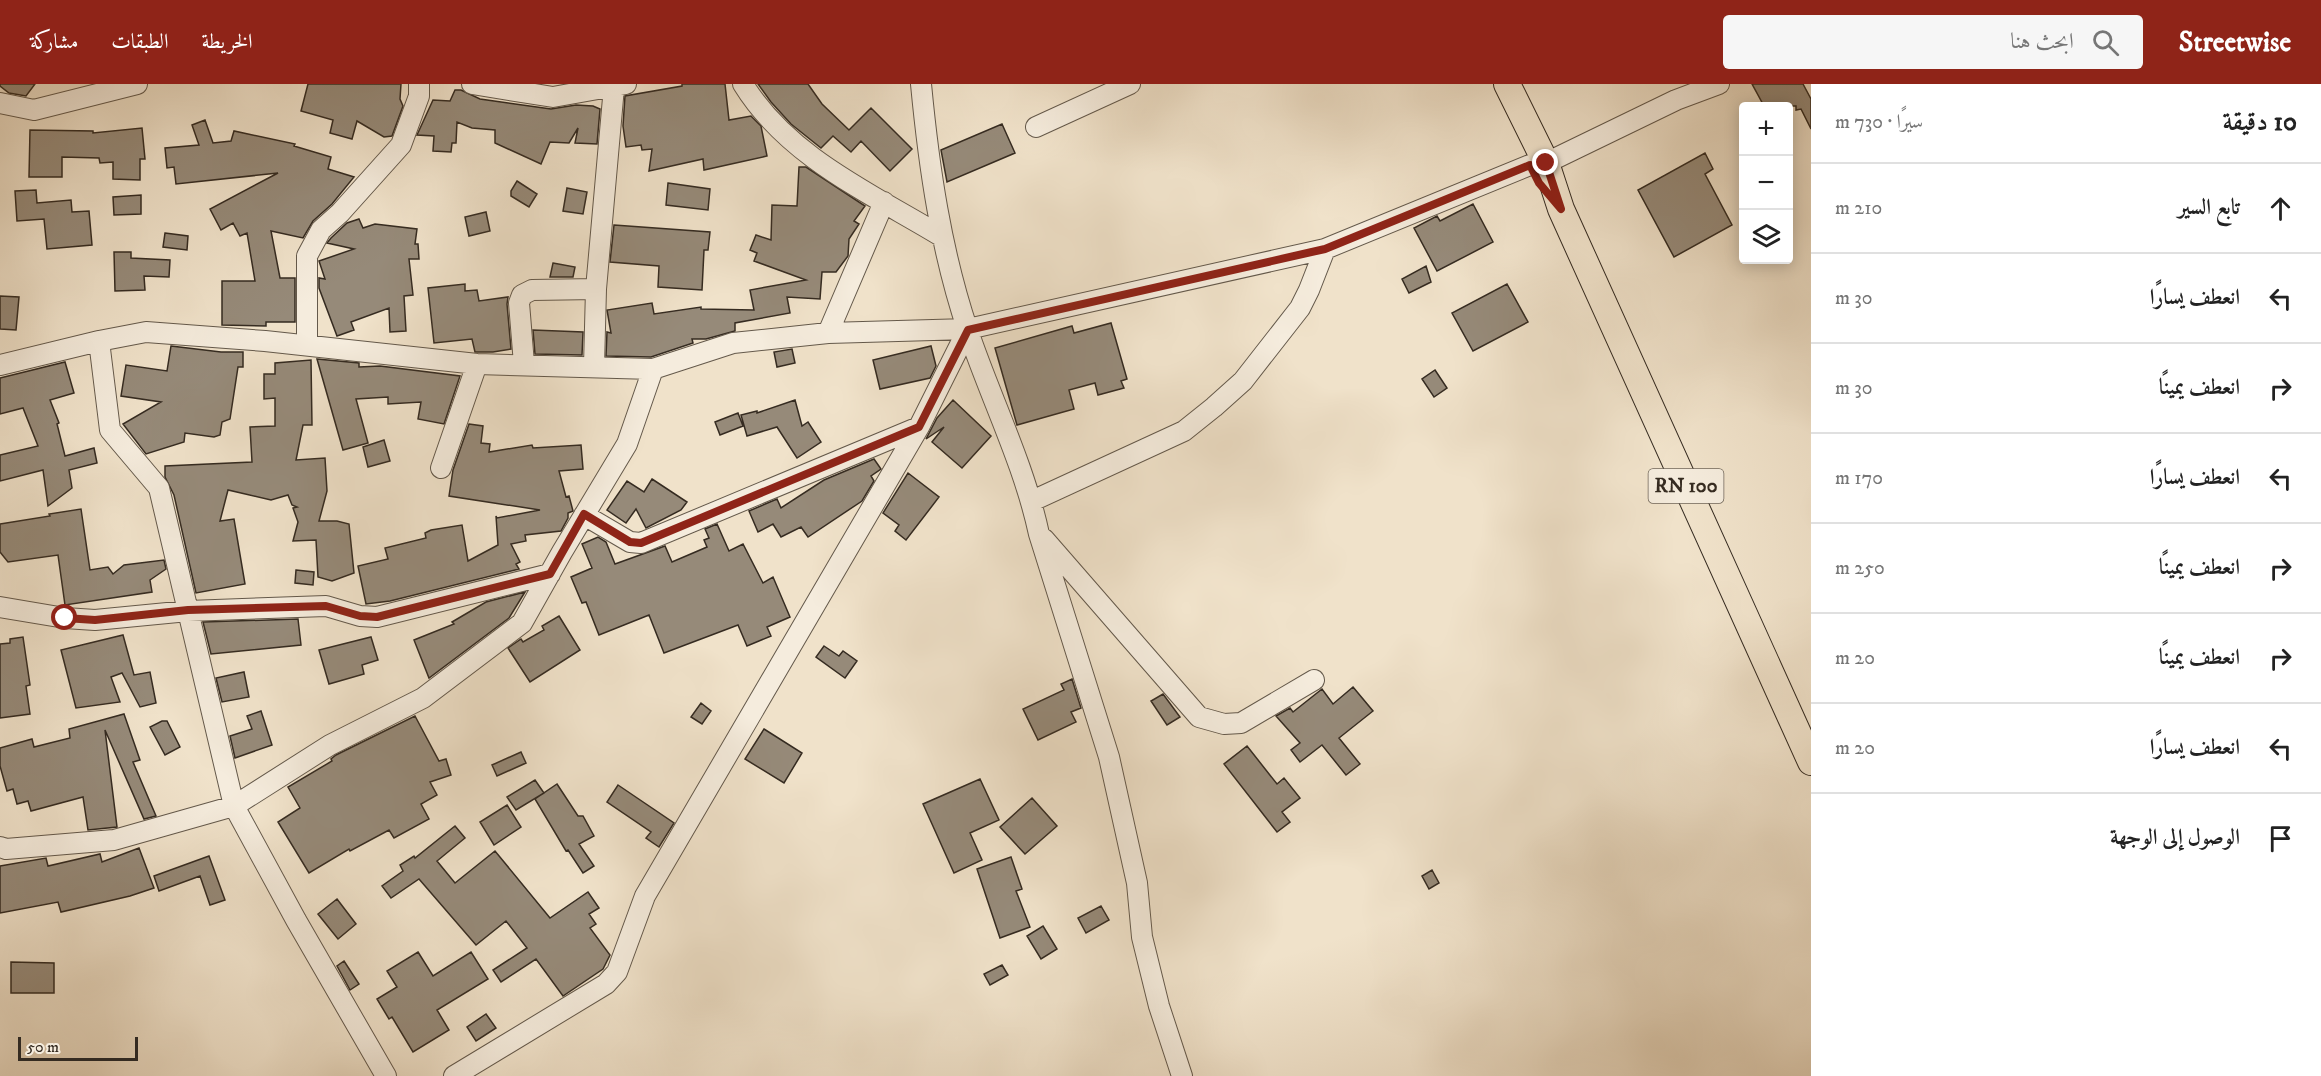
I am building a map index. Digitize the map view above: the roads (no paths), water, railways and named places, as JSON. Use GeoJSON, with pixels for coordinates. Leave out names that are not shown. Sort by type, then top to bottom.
{"type":"FeatureCollection","features":[{"type":"Feature","properties":{"kind":"main road","name":"RN 100"},"geometry":{"type":"LineString","coordinates":[[1489,84],[1538,164]]}},
{"type":"Feature","properties":{"kind":"main road","name":"RN 100"},"geometry":{"type":"LineString","coordinates":[[1507,84],[1538,164],[1539,183],[1561,209],[1811,762]]}},
{"type":"Feature","properties":{"kind":"street"},"geometry":{"type":"LineString","coordinates":[[0,103],[34,110],[136,84]]}},
{"type":"Feature","properties":{"kind":"street"},"geometry":{"type":"LineString","coordinates":[[307,345],[308,256],[321,230],[340,213],[401,145],[419,96],[420,84]]}},
{"type":"Feature","properties":{"kind":"street"},"geometry":{"type":"LineString","coordinates":[[472,84],[554,97],[620,86],[596,289],[594,366]]}},
{"type":"Feature","properties":{"kind":"street"},"geometry":{"type":"LineString","coordinates":[[743,84],[754,102],[790,140],[847,182],[941,236]]}},
{"type":"Feature","properties":{"kind":"street"},"geometry":{"type":"LineString","coordinates":[[921,84],[928,157],[941,236],[968,330],[1032,501],[1039,534],[1109,757],[1137,883],[1142,938],[1159,1006],[1182,1076]]}},
{"type":"Feature","properties":{"kind":"street"},"geometry":{"type":"LineString","coordinates":[[1036,127],[1130,84]]}},
{"type":"Feature","properties":{"kind":"street"},"geometry":{"type":"LineString","coordinates":[[0,365],[99,340],[146,332],[307,345],[477,364],[653,369],[733,343],[828,333],[968,330],[1325,249],[1538,164],[1677,100],[1719,84]]}},
{"type":"Feature","properties":{"kind":"street"},"geometry":{"type":"LineString","coordinates":[[828,333],[884,202]]}},
{"type":"Feature","properties":{"kind":"street"},"geometry":{"type":"LineString","coordinates":[[1032,501],[1184,431],[1221,400],[1243,381],[1300,308],[1325,249]]}},
{"type":"Feature","properties":{"kind":"street"},"geometry":{"type":"LineString","coordinates":[[524,364],[519,303],[522,295],[532,290],[596,289]]}},
{"type":"Feature","properties":{"kind":"street"},"geometry":{"type":"LineString","coordinates":[[454,1076],[606,984],[617,972],[645,896],[919,427],[968,330]]}},
{"type":"Feature","properties":{"kind":"street"},"geometry":{"type":"LineString","coordinates":[[99,340],[110,430],[159,488],[234,806],[296,920],[386,1076]]}},
{"type":"Feature","properties":{"kind":"street"},"geometry":{"type":"LineString","coordinates":[[441,468],[477,364]]}},
{"type":"Feature","properties":{"kind":"street"},"geometry":{"type":"LineString","coordinates":[[0,847],[6,849],[114,840],[234,806],[330,745],[423,698],[522,623],[627,444],[653,369]]}},
{"type":"Feature","properties":{"kind":"street"},"geometry":{"type":"LineString","coordinates":[[584,514],[630,542],[641,543],[919,427]]}},
{"type":"Feature","properties":{"kind":"street"},"geometry":{"type":"LineString","coordinates":[[1039,534],[1199,717],[1224,724],[1241,723],[1314,680]]}},
{"type":"Feature","properties":{"kind":"street"},"geometry":{"type":"LineString","coordinates":[[0,607],[65,618],[95,620],[188,610],[326,606],[360,616],[377,617],[550,574]]}}]}
